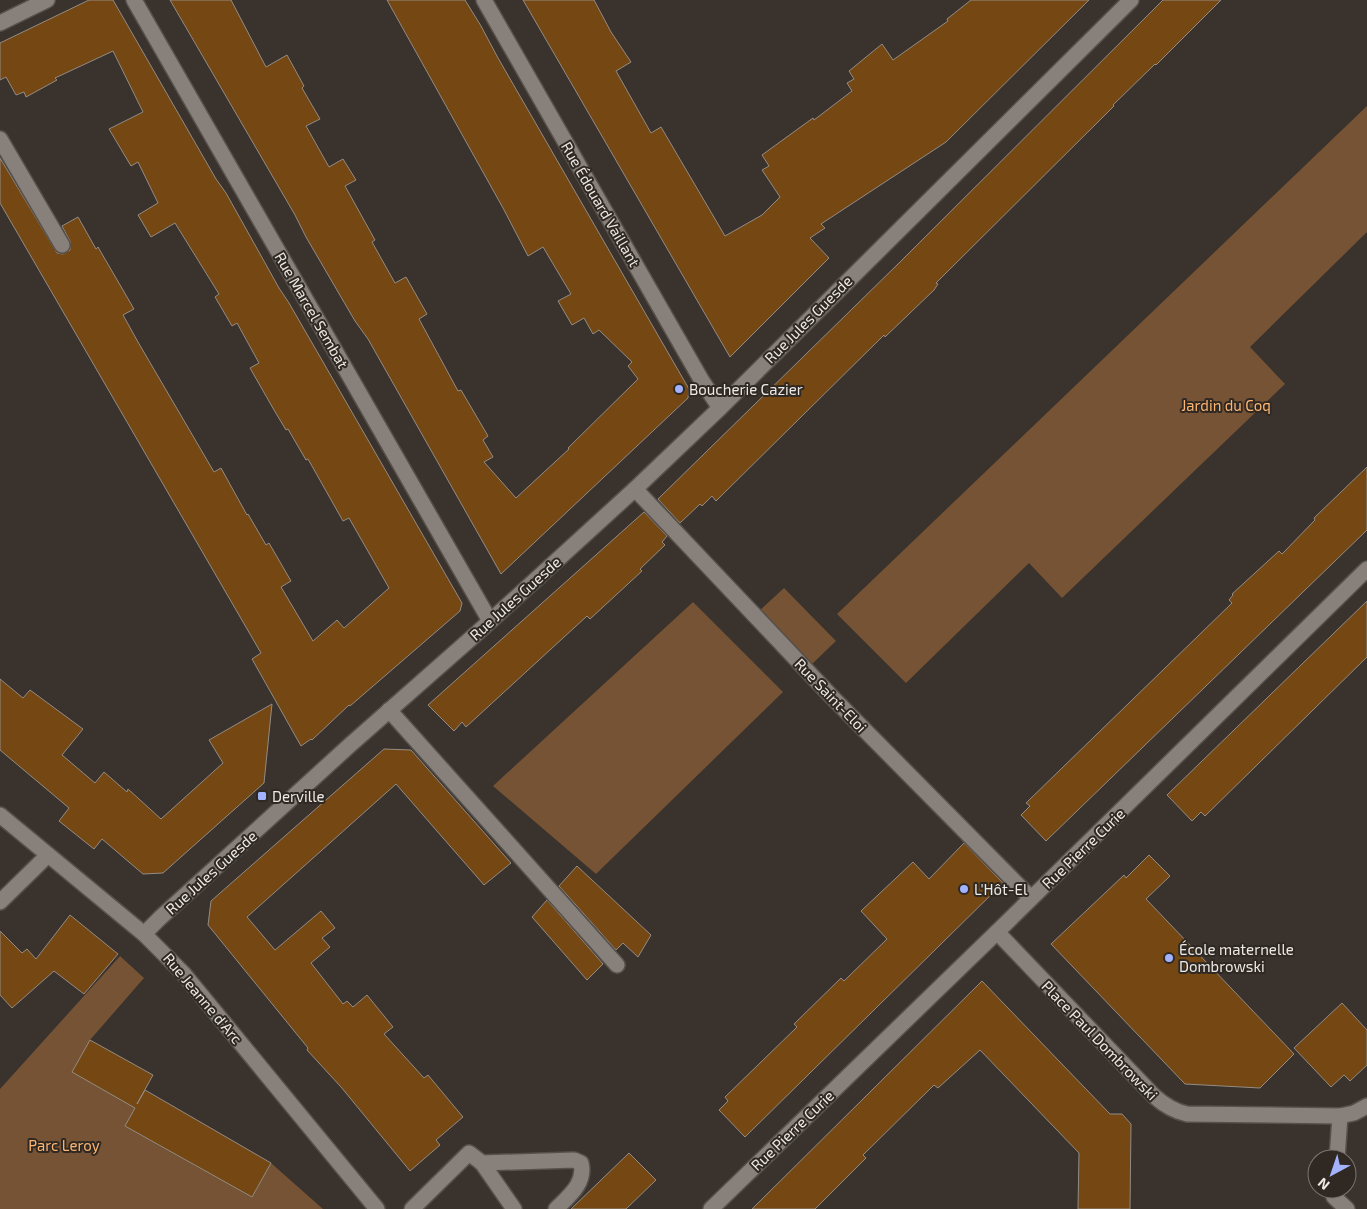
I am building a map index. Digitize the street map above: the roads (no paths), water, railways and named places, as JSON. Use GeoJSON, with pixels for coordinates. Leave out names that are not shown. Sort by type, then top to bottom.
{"type":"FeatureCollection","features":[{"type":"Feature","properties":{"kind":"street"},"geometry":{"type":"LineString","coordinates":[[0,23],[31,3],[47,0]]}},
{"type":"Feature","properties":{"kind":"street","name":"Rue Marcel Sembat"},"geometry":{"type":"LineString","coordinates":[[134,0],[490,621]]}},
{"type":"Feature","properties":{"kind":"street","name":"Rue Édouard Vaillant"},"geometry":{"type":"LineString","coordinates":[[484,0],[720,408]]}},
{"type":"Feature","properties":{"kind":"street","name":"Rue Jules Guesde"},"geometry":{"type":"LineString","coordinates":[[144,934],[635,489],[720,408],[1131,0]]}},
{"type":"Feature","properties":{"kind":"street"},"geometry":{"type":"LineString","coordinates":[[0,139],[62,245]]}},
{"type":"Feature","properties":{"kind":"street","name":"Rue Saint-Eloi"},"geometry":{"type":"LineString","coordinates":[[635,489],[831,696],[1031,898]]}},
{"type":"Feature","properties":{"kind":"street","name":"Rue Pierre Curie"},"geometry":{"type":"LineString","coordinates":[[711,1209],[997,932],[1367,568]]}},
{"type":"Feature","properties":{"kind":"street"},"geometry":{"type":"LineString","coordinates":[[389,710],[616,965]]}},
{"type":"Feature","properties":{"kind":"street","name":"Rue Jeanne d'Arc"},"geometry":{"type":"LineString","coordinates":[[0,815],[144,934],[183,973],[377,1209]]}},
{"type":"Feature","properties":{"kind":"street"},"geometry":{"type":"LineString","coordinates":[[0,902],[48,855]]}},
{"type":"Feature","properties":{"kind":"street","name":"Place Paul Dombrowski"},"geometry":{"type":"LineString","coordinates":[[997,932],[1154,1096],[1176,1112],[1187,1114],[1340,1116],[1354,1113],[1367,1106]]}},
{"type":"Feature","properties":{"kind":"street"},"geometry":{"type":"LineString","coordinates":[[1338,1149],[1340,1116]]}},
{"type":"Feature","properties":{"kind":"street"},"geometry":{"type":"LineString","coordinates":[[412,1209],[470,1153],[482,1163],[514,1209]]}},
{"type":"Feature","properties":{"kind":"street"},"geometry":{"type":"LineString","coordinates":[[482,1163],[574,1160],[581,1163],[583,1172],[579,1183],[556,1209]]}},
{"type":"Feature","properties":{"kind":"street"},"geometry":{"type":"LineString","coordinates":[[1336,1199],[1347,1209]]}},
{"type":"Feature","properties":{"kind":"place","name":"Boucherie Cazier"},"geometry":{"type":"Point","coordinates":[679,389]}},
{"type":"Feature","properties":{"kind":"place","name":"Derville"},"geometry":{"type":"Point","coordinates":[262,796]}},
{"type":"Feature","properties":{"kind":"place","name":"L'Hôt-El"},"geometry":{"type":"Point","coordinates":[964,889]}},
{"type":"Feature","properties":{"kind":"place","name":"École maternelle Dombrowski"},"geometry":{"type":"Point","coordinates":[1169,958]}},
{"type":"Feature","properties":{"kind":"park label","name":"Jardin du Coq"},"geometry":{"type":"Point","coordinates":[1226,405]}},
{"type":"Feature","properties":{"kind":"park label","name":"Parc Leroy"},"geometry":{"type":"Point","coordinates":[64,1145]}}]}
